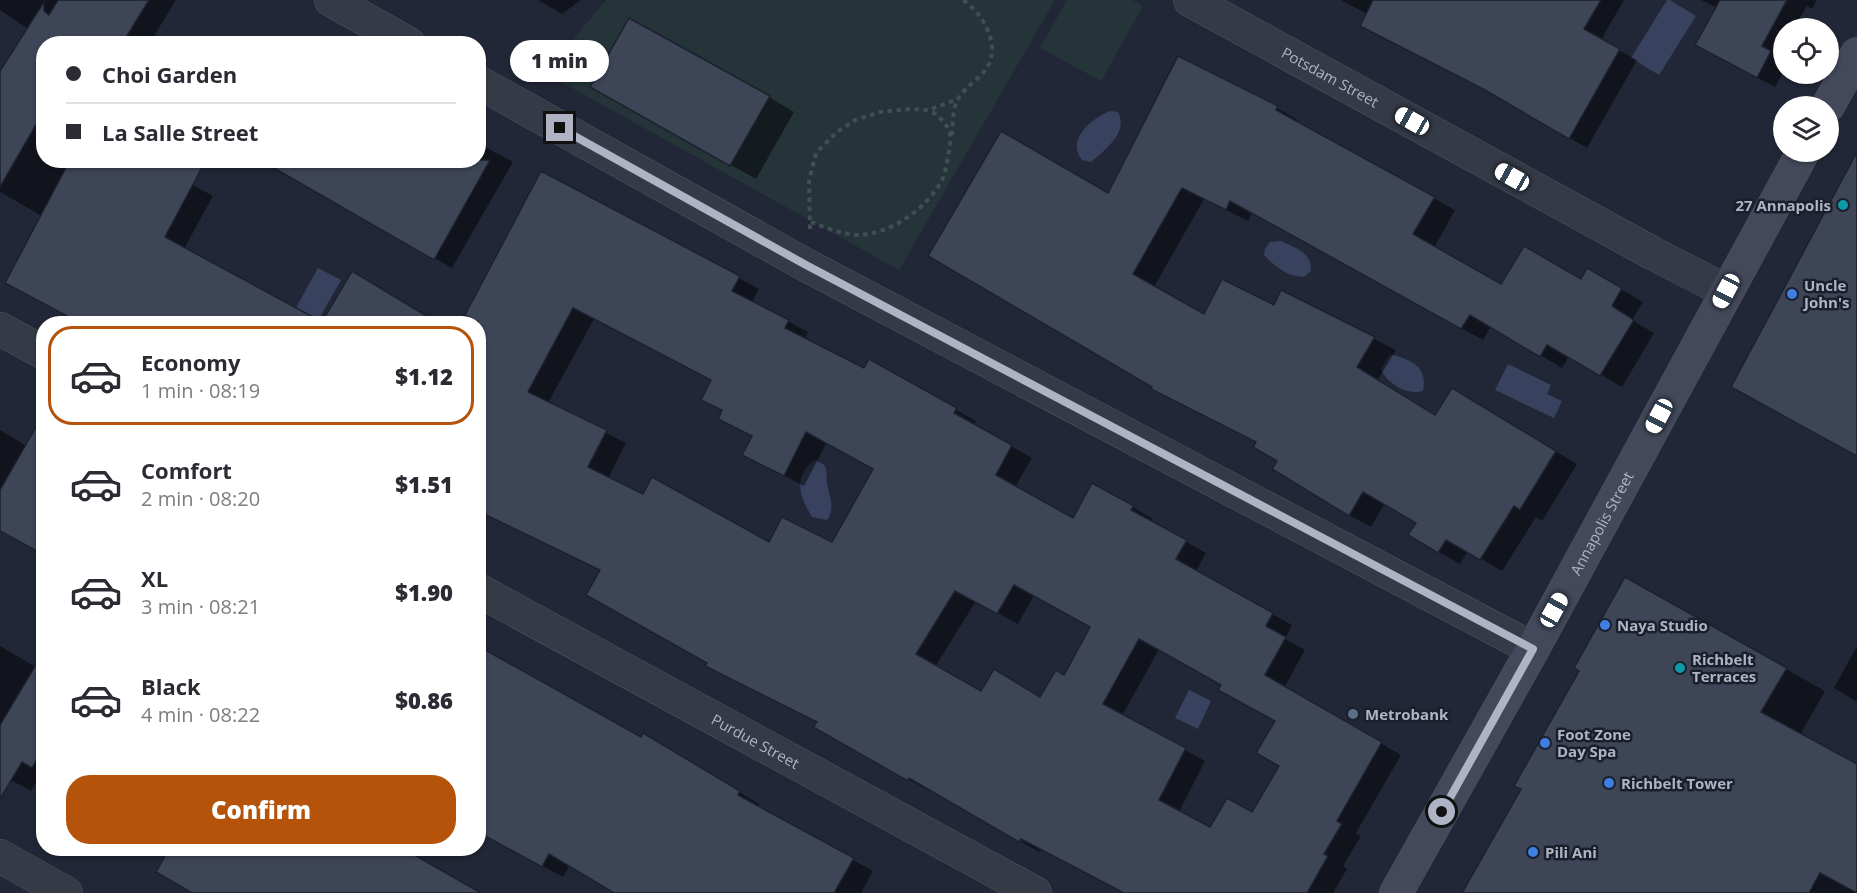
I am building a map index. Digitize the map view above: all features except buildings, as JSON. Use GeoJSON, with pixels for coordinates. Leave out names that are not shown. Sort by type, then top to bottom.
{"type":"FeatureCollection","features":[{"type":"Feature","properties":{"kind":"street"},"geometry":{"type":"LineString","coordinates":[[331,0],[395,36]]}},
{"type":"Feature","properties":{"kind":"street","name":"Potsdam Street"},"geometry":{"type":"LineString","coordinates":[[1190,0],[1653,254],[1726,291]]}},
{"type":"Feature","properties":{"kind":"street"},"geometry":{"type":"LineString","coordinates":[[1834,96],[1857,54]]}},
{"type":"Feature","properties":{"kind":"street"},"geometry":{"type":"LineString","coordinates":[[486,86],[806,265],[1533,649]]}},
{"type":"Feature","properties":{"kind":"street","name":"Annapolis Street"},"geometry":{"type":"LineString","coordinates":[[1396,893],[1533,649],[1797,162]]}},
{"type":"Feature","properties":{"kind":"street"},"geometry":{"type":"LineString","coordinates":[[0,329],[36,348]]}},
{"type":"Feature","properties":{"kind":"street","name":"Purdue Street"},"geometry":{"type":"LineString","coordinates":[[486,594],[1035,893]]}},
{"type":"Feature","properties":{"kind":"street"},"geometry":{"type":"LineString","coordinates":[[0,856],[66,893]]}},
{"type":"Feature","properties":{"kind":"path"},"geometry":{"type":"LineString","coordinates":[[811,222],[833,230],[860,235],[898,225],[930,198],[943,178],[952,138],[953,114],[958,99],[989,64],[992,40],[982,19],[972,6],[963,0]]}},
{"type":"Feature","properties":{"kind":"path"},"geometry":{"type":"LineString","coordinates":[[806,265],[811,222],[809,182],[816,153],[837,132],[855,120],[880,111],[929,110],[958,99]]}},
{"type":"Feature","properties":{"kind":"path"},"geometry":{"type":"LineString","coordinates":[[929,110],[943,120],[952,138]]}},
{"type":"Feature","properties":{"kind":"shaded area"},"geometry":{"type":"Polygon","coordinates":[[[606,0],[1055,0],[899,270],[545,73],[606,0]]]}},
{"type":"Feature","properties":{"kind":"shaded area"},"geometry":{"type":"Polygon","coordinates":[[[1067,0],[1132,0],[1143,6],[1101,81],[1040,48],[1067,0]]]}},
{"type":"Feature","properties":{"kind":"water"},"geometry":{"type":"Polygon","coordinates":[[[1667,0],[1696,16],[1659,75],[1631,58],[1667,0]]]}},
{"type":"Feature","properties":{"kind":"water"},"geometry":{"type":"Polygon","coordinates":[[[1110,111],[1118,112],[1121,119],[1114,140],[1091,162],[1082,160],[1077,145],[1079,137],[1089,124],[1110,111]]]}},
{"type":"Feature","properties":{"kind":"water"},"geometry":{"type":"Polygon","coordinates":[[[1281,241],[1302,252],[1309,259],[1311,271],[1304,277],[1282,270],[1264,255],[1270,242],[1281,241]]]}},
{"type":"Feature","properties":{"kind":"water"},"geometry":{"type":"Polygon","coordinates":[[[318,268],[341,280],[321,316],[292,315],[318,268]]]}},
{"type":"Feature","properties":{"kind":"water"},"geometry":{"type":"Polygon","coordinates":[[[1390,354],[1416,365],[1423,376],[1423,391],[1404,390],[1388,379],[1381,369],[1390,354]]]}},
{"type":"Feature","properties":{"kind":"water"},"geometry":{"type":"Polygon","coordinates":[[[1508,364],[1551,385],[1547,394],[1562,401],[1554,418],[1495,390],[1508,364]]]}},
{"type":"Feature","properties":{"kind":"water"},"geometry":{"type":"Polygon","coordinates":[[[814,460],[823,464],[826,470],[831,502],[831,511],[827,520],[812,517],[801,494],[803,474],[814,460]]]}},
{"type":"Feature","properties":{"kind":"water"},"geometry":{"type":"Polygon","coordinates":[[[1189,690],[1211,701],[1198,729],[1175,718],[1189,690]]]}},
{"type":"Feature","properties":{"kind":"place","name":"27 Annapolis"},"geometry":{"type":"Point","coordinates":[1843,205]}},
{"type":"Feature","properties":{"kind":"place","name":"Uncle John's"},"geometry":{"type":"Point","coordinates":[1792,294]}},
{"type":"Feature","properties":{"kind":"place","name":"Naya Studio"},"geometry":{"type":"Point","coordinates":[1605,625]}},
{"type":"Feature","properties":{"kind":"place","name":"Richbelt Terraces"},"geometry":{"type":"Point","coordinates":[1680,668]}},
{"type":"Feature","properties":{"kind":"place","name":"Metrobank"},"geometry":{"type":"Point","coordinates":[1353,714]}},
{"type":"Feature","properties":{"kind":"place","name":"Foot Zone Day Spa"},"geometry":{"type":"Point","coordinates":[1545,743]}},
{"type":"Feature","properties":{"kind":"place","name":"Richbelt Tower"},"geometry":{"type":"Point","coordinates":[1609,783]}},
{"type":"Feature","properties":{"kind":"place","name":"Pili Ani"},"geometry":{"type":"Point","coordinates":[1533,852]}},
{"type":"Feature","properties":{"kind":"route"},"geometry":{"type":"LineString","coordinates":[[560,128],[806,265],[1533,649],[1442,812]]}}]}
